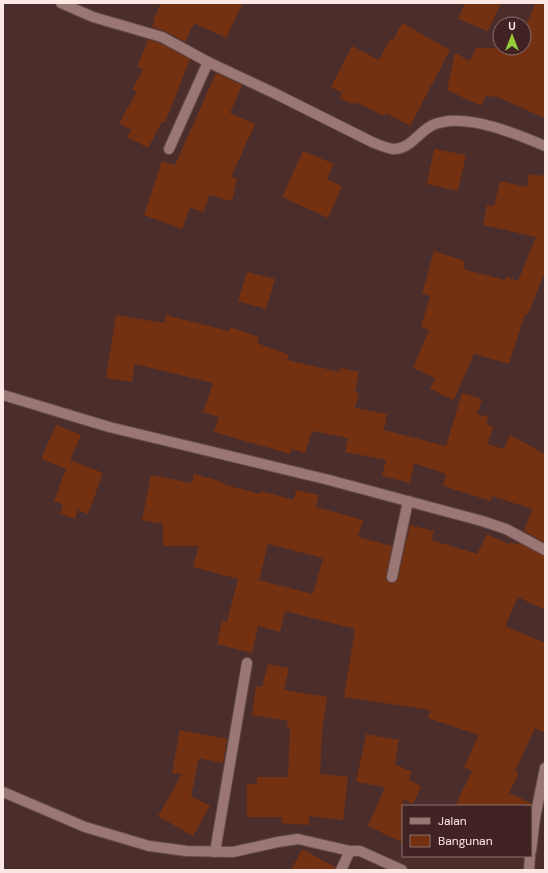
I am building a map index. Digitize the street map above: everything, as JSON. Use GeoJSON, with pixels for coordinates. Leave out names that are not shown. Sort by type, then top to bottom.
{"type":"FeatureCollection","features":[{"type":"Feature","properties":{"kind":"street"},"geometry":{"type":"LineString","coordinates":[[61,3],[93,17],[162,37],[208,62],[372,142],[389,148],[398,149],[405,147],[434,125],[457,120],[475,123],[503,131],[545,146]]}},
{"type":"Feature","properties":{"kind":"street"},"geometry":{"type":"LineString","coordinates":[[169,149],[208,62]]}},
{"type":"Feature","properties":{"kind":"street"},"geometry":{"type":"LineString","coordinates":[[3,395],[108,427],[329,480],[492,524],[506,529],[545,550]]}},
{"type":"Feature","properties":{"kind":"street"},"geometry":{"type":"LineString","coordinates":[[392,577],[408,501]]}},
{"type":"Feature","properties":{"kind":"street"},"geometry":{"type":"LineString","coordinates":[[215,852],[247,663]]}},
{"type":"Feature","properties":{"kind":"street"},"geometry":{"type":"LineString","coordinates":[[532,843],[535,818],[545,768]]}},
{"type":"Feature","properties":{"kind":"street"},"geometry":{"type":"LineString","coordinates":[[3,792],[85,827],[149,846],[188,851],[242,851],[278,842],[298,839],[350,851],[360,851],[402,870]]}},
{"type":"Feature","properties":{"kind":"street"},"geometry":{"type":"LineString","coordinates":[[341,870],[350,851]]}},
{"type":"Feature","properties":{"kind":"street"},"geometry":{"type":"LineString","coordinates":[[529,870],[530,857]]}},
{"type":"Feature","properties":{"kind":"building"},"geometry":{"type":"Polygon","coordinates":[[[161,3],[243,3],[226,38],[194,23],[185,42],[165,31],[152,27],[155,20],[153,20],[161,3]]]}},
{"type":"Feature","properties":{"kind":"building"},"geometry":{"type":"Polygon","coordinates":[[[465,3],[501,3],[495,16],[492,16],[492,22],[488,31],[458,19],[465,3]]]}},
{"type":"Feature","properties":{"kind":"building"},"geometry":{"type":"Polygon","coordinates":[[[536,3],[545,3],[545,118],[493,95],[492,98],[486,95],[481,106],[447,90],[455,53],[470,61],[476,48],[492,48],[492,56],[532,56],[532,16],[530,16],[536,3]]]}},
{"type":"Feature","properties":{"kind":"building"},"geometry":{"type":"Polygon","coordinates":[[[402,23],[450,50],[410,126],[386,113],[384,116],[356,102],[354,105],[340,98],[342,93],[331,87],[352,46],[379,60],[391,38],[393,40],[402,23]]]}},
{"type":"Feature","properties":{"kind":"building"},"geometry":{"type":"Polygon","coordinates":[[[148,40],[160,43],[190,59],[165,123],[162,122],[148,148],[127,137],[131,130],[119,123],[137,92],[132,90],[143,69],[137,67],[148,40]]]}},
{"type":"Feature","properties":{"kind":"building"},"geometry":{"type":"Polygon","coordinates":[[[216,73],[242,85],[230,113],[255,124],[231,177],[237,178],[232,201],[209,195],[204,212],[190,208],[182,229],[144,215],[162,161],[175,165],[216,73]]]}},
{"type":"Feature","properties":{"kind":"building"},"geometry":{"type":"Polygon","coordinates":[[[434,149],[466,155],[458,191],[427,184],[434,149]]]}},
{"type":"Feature","properties":{"kind":"building"},"geometry":{"type":"Polygon","coordinates":[[[303,151],[334,164],[327,179],[342,186],[328,218],[282,197],[303,151]]]}},
{"type":"Feature","properties":{"kind":"building"},"geometry":{"type":"Polygon","coordinates":[[[529,174],[545,176],[545,271],[528,315],[525,314],[509,364],[474,354],[454,400],[430,389],[435,378],[413,368],[429,330],[421,327],[430,296],[422,294],[434,251],[465,261],[463,269],[505,280],[507,277],[518,281],[536,237],[483,225],[487,205],[494,206],[500,181],[527,187],[529,174]]]}},
{"type":"Feature","properties":{"kind":"building"},"geometry":{"type":"Polygon","coordinates":[[[247,272],[275,279],[266,309],[238,301],[247,272]]]}},
{"type":"Feature","properties":{"kind":"building"},"geometry":{"type":"Polygon","coordinates":[[[116,315],[164,323],[166,315],[229,331],[230,327],[259,337],[257,343],[289,355],[287,360],[340,372],[341,368],[359,372],[355,392],[359,393],[355,408],[387,414],[384,430],[446,446],[462,393],[482,399],[477,414],[489,417],[486,424],[493,427],[488,444],[504,449],[510,435],[545,454],[545,543],[524,531],[532,509],[492,496],[491,501],[443,486],[446,474],[414,463],[410,483],[382,476],[386,460],[345,452],[348,438],[312,431],[305,453],[292,449],[290,454],[214,432],[219,417],[203,412],[213,383],[135,364],[132,382],[106,378],[116,315]]]}},
{"type":"Feature","properties":{"kind":"building"},"geometry":{"type":"Polygon","coordinates":[[[56,425],[81,435],[70,460],[103,473],[88,514],[78,510],[75,519],[60,514],[63,505],[54,501],[66,469],[41,459],[56,425]]]}},
{"type":"Feature","properties":{"kind":"building"},"geometry":{"type":"Polygon","coordinates":[[[194,474],[223,482],[222,484],[261,494],[261,491],[294,500],[296,490],[319,495],[316,507],[363,520],[358,537],[392,546],[386,576],[386,579],[390,583],[394,583],[398,578],[410,525],[434,531],[431,540],[477,554],[487,534],[510,545],[511,542],[518,545],[519,543],[545,556],[545,610],[518,597],[505,626],[545,643],[545,733],[535,728],[515,771],[519,773],[509,793],[531,803],[531,805],[455,805],[472,771],[464,767],[479,735],[428,718],[430,710],[344,697],[355,629],[285,611],[280,632],[258,626],[252,653],[217,644],[222,621],[227,622],[238,579],[193,567],[199,546],[163,546],[163,524],[142,520],[151,475],[192,483],[194,474]],[[268,544],[259,580],[313,594],[323,558],[268,544]]]}},
{"type":"Feature","properties":{"kind":"building"},"geometry":{"type":"Polygon","coordinates":[[[268,664],[289,668],[284,690],[327,697],[322,733],[320,774],[348,777],[343,820],[309,816],[309,825],[281,823],[282,817],[247,817],[247,784],[257,784],[257,777],[288,777],[290,728],[287,728],[288,721],[252,715],[256,686],[262,687],[268,664]]]}},
{"type":"Feature","properties":{"kind":"building"},"geometry":{"type":"Polygon","coordinates":[[[180,730],[227,739],[223,763],[199,758],[191,796],[210,806],[193,836],[158,816],[182,774],[172,773],[180,730]]]}},
{"type":"Feature","properties":{"kind":"building"},"geometry":{"type":"Polygon","coordinates":[[[366,734],[399,740],[395,764],[412,772],[409,780],[421,786],[413,804],[403,799],[402,843],[368,826],[385,787],[356,782],[366,734]]]}},
{"type":"Feature","properties":{"kind":"building"},"geometry":{"type":"Polygon","coordinates":[[[302,849],[335,867],[335,870],[291,870],[302,849]]]}}]}
